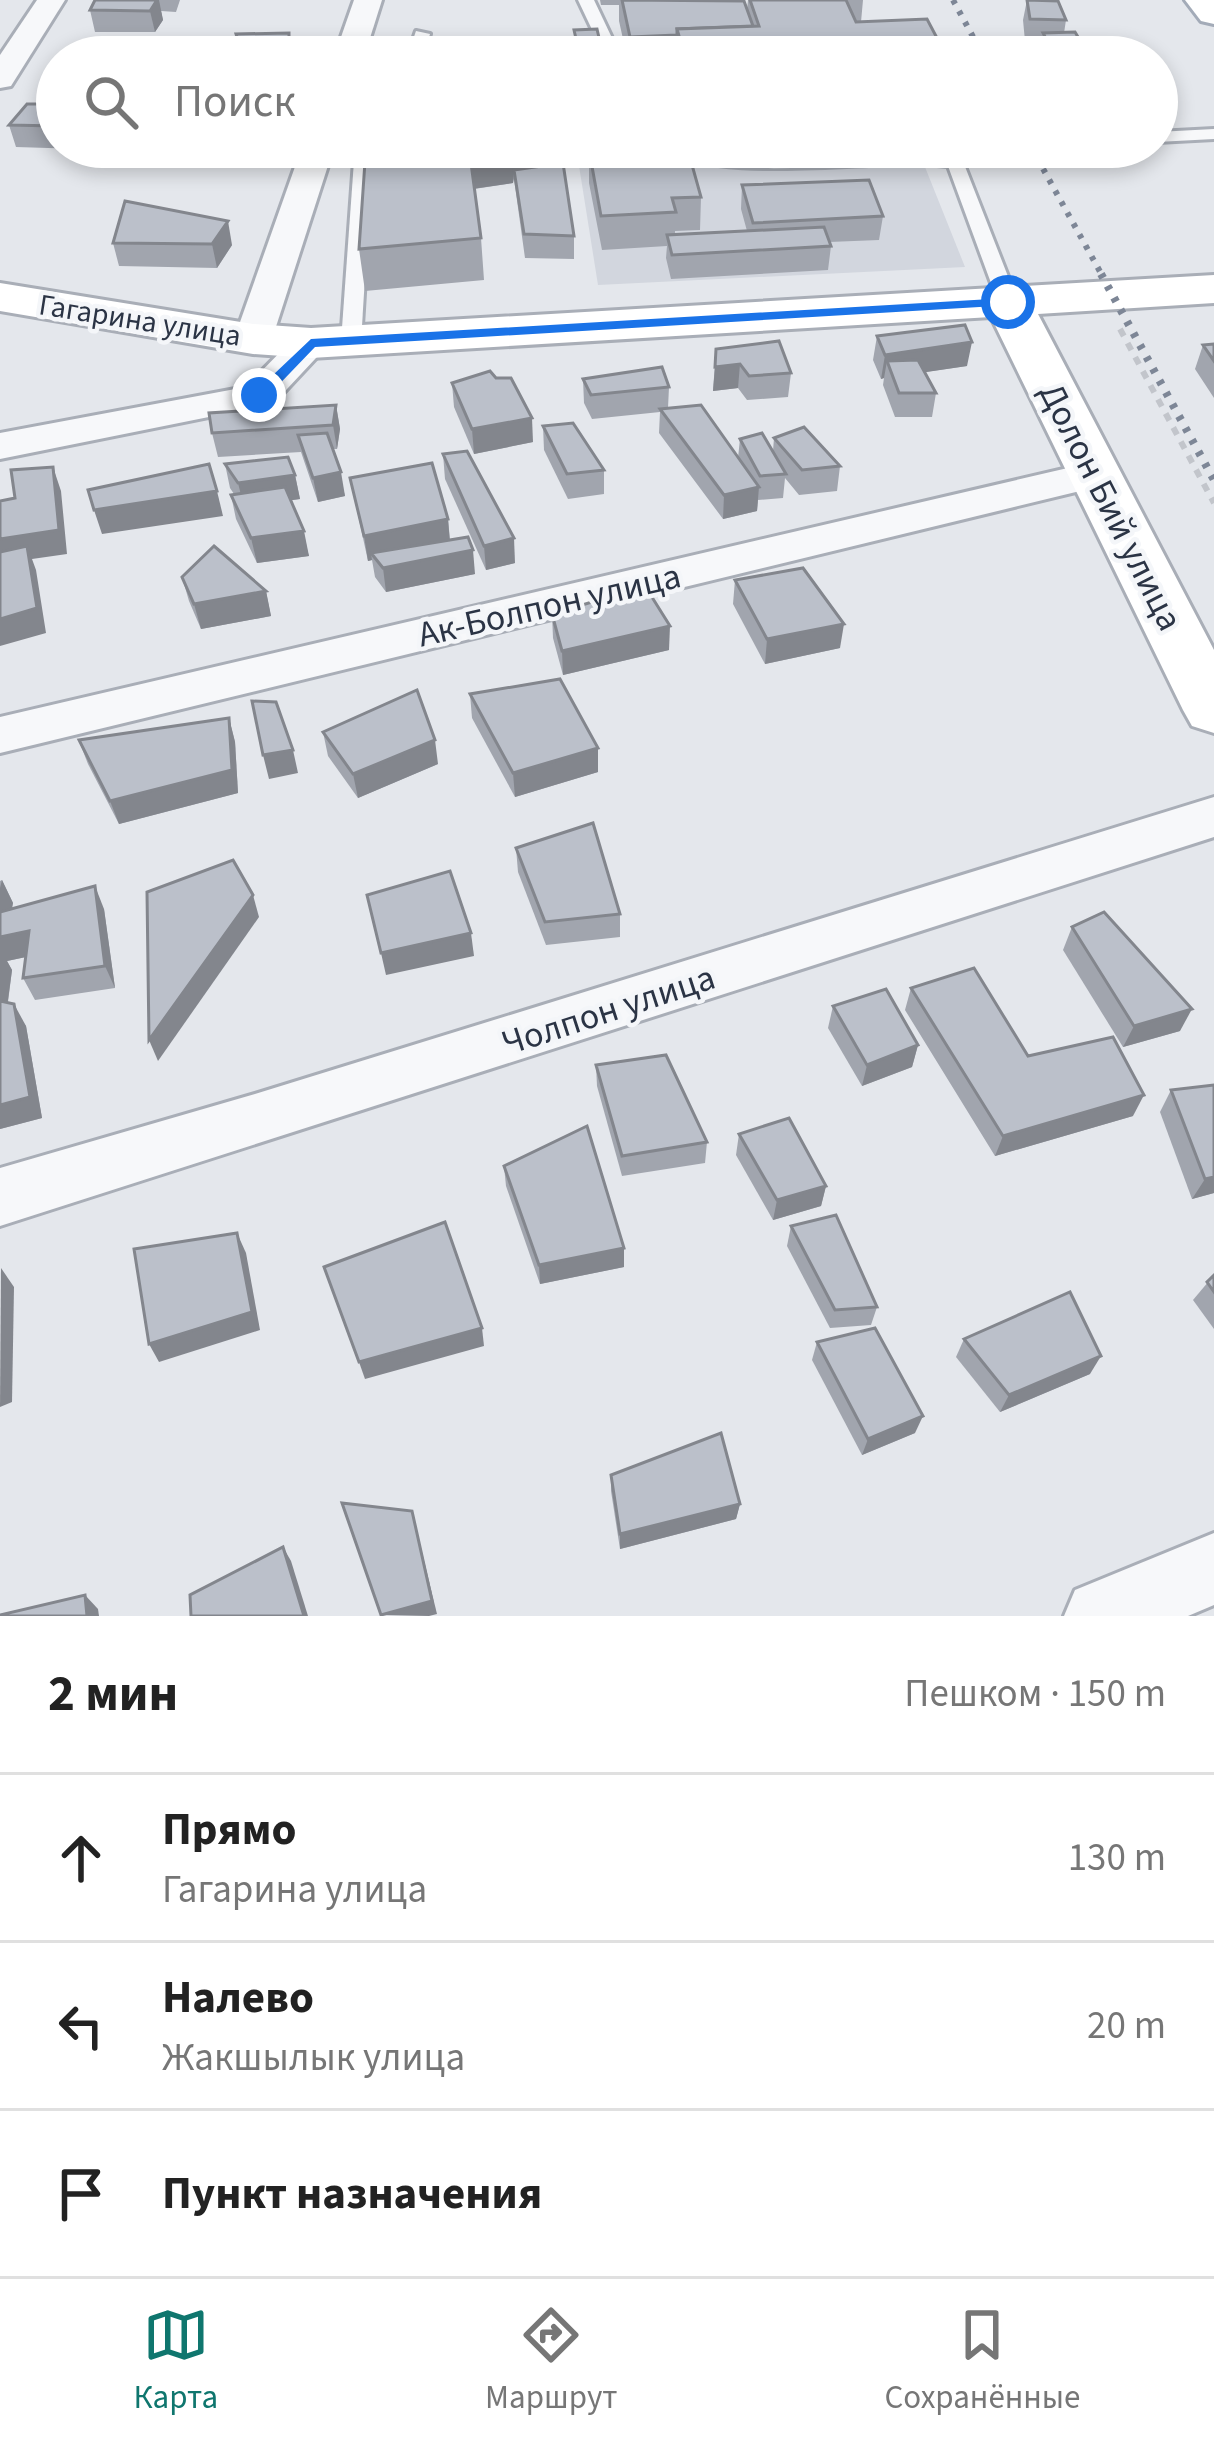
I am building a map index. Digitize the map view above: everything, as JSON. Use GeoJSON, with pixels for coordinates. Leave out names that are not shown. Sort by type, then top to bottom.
{"type":"FeatureCollection","features":[{"type":"Feature","properties":{"kind":"main road"},"geometry":{"type":"LineString","coordinates":[[1204,0],[1214,13]]}},
{"type":"Feature","properties":{"kind":"main road","name":"Гагарина улица"},"geometry":{"type":"LineString","coordinates":[[0,297],[253,339],[331,342],[1214,289]]}},
{"type":"Feature","properties":{"kind":"main road","name":"Долон Бий улица"},"geometry":{"type":"LineString","coordinates":[[1008,302],[1214,710]]}},
{"type":"Feature","properties":{"kind":"street"},"geometry":{"type":"LineString","coordinates":[[0,79],[51,0]]}},
{"type":"Feature","properties":{"kind":"street"},"geometry":{"type":"LineString","coordinates":[[356,36],[368,0]]}},
{"type":"Feature","properties":{"kind":"street"},"geometry":{"type":"LineString","coordinates":[[253,339],[311,168]]}},
{"type":"Feature","properties":{"kind":"street"},"geometry":{"type":"LineString","coordinates":[[0,446],[259,395],[331,342]]}},
{"type":"Feature","properties":{"kind":"street","name":"Ак-Болпон улица"},"geometry":{"type":"LineString","coordinates":[[0,735],[1098,474]]}},
{"type":"Feature","properties":{"kind":"street","name":"Чолпон улица"},"geometry":{"type":"LineString","coordinates":[[0,1197],[256,1121],[1214,817]]}},
{"type":"Feature","properties":{"kind":"street"},"geometry":{"type":"LineString","coordinates":[[1101,1616],[1214,1569]]}},
{"type":"Feature","properties":{"kind":"lane"},"geometry":{"type":"LineString","coordinates":[[586,0],[604,36]]}},
{"type":"Feature","properties":{"kind":"lane"},"geometry":{"type":"LineString","coordinates":[[1178,136],[1214,134]]}},
{"type":"Feature","properties":{"kind":"lane"},"geometry":{"type":"LineString","coordinates":[[331,342],[360,168]]}},
{"type":"Feature","properties":{"kind":"lane"},"geometry":{"type":"LineString","coordinates":[[966,168],[1008,302]]}},
{"type":"Feature","properties":{"kind":"path"},"geometry":{"type":"LineString","coordinates":[[1102,296],[1214,503]]}},
{"type":"Feature","properties":{"kind":"shaded area"},"geometry":{"type":"Polygon","coordinates":[[[579,168],[925,168],[965,267],[598,285],[579,168]]]}},
{"type":"Feature","properties":{"kind":"building"},"geometry":{"type":"Polygon","coordinates":[[[95,0],[157,0],[150,11],[90,10],[95,0]]]}},
{"type":"Feature","properties":{"kind":"building"},"geometry":{"type":"Polygon","coordinates":[[[622,0],[744,1],[753,26],[677,29],[677,35],[630,36],[622,0]]]}},
{"type":"Feature","properties":{"kind":"building"},"geometry":{"type":"Polygon","coordinates":[[[750,0],[846,0],[856,22],[927,19],[936,36],[679,36],[677,29],[759,26],[750,0]]]}},
{"type":"Feature","properties":{"kind":"building"},"geometry":{"type":"Polygon","coordinates":[[[1027,0],[1058,1],[1066,20],[1030,19],[1027,0]]]}},
{"type":"Feature","properties":{"kind":"building"},"geometry":{"type":"Polygon","coordinates":[[[597,29],[599,36],[575,36],[574,30],[597,29]]]}},
{"type":"Feature","properties":{"kind":"building"},"geometry":{"type":"Polygon","coordinates":[[[1075,32],[1077,36],[1045,36],[1075,32]]]}},
{"type":"Feature","properties":{"kind":"building"},"geometry":{"type":"Polygon","coordinates":[[[289,33],[289,36],[237,36],[289,33]]]}},
{"type":"Feature","properties":{"kind":"building"},"geometry":{"type":"Polygon","coordinates":[[[27,104],[36,104],[36,126],[9,125],[27,104]]]}},
{"type":"Feature","properties":{"kind":"building"},"geometry":{"type":"Polygon","coordinates":[[[365,168],[472,168],[481,238],[359,249],[365,168]]]}},
{"type":"Feature","properties":{"kind":"building"},"geometry":{"type":"Polygon","coordinates":[[[564,168],[574,236],[524,234],[514,170],[564,168]]]}},
{"type":"Feature","properties":{"kind":"building"},"geometry":{"type":"Polygon","coordinates":[[[592,168],[693,168],[701,197],[672,198],[676,212],[601,216],[592,168]]]}},
{"type":"Feature","properties":{"kind":"building"},"geometry":{"type":"Polygon","coordinates":[[[869,180],[883,216],[753,223],[742,185],[869,180]]]}},
{"type":"Feature","properties":{"kind":"building"},"geometry":{"type":"Polygon","coordinates":[[[125,201],[228,221],[212,244],[113,243],[125,201]]]}},
{"type":"Feature","properties":{"kind":"building"},"geometry":{"type":"Polygon","coordinates":[[[824,227],[831,246],[672,255],[667,235],[824,227]]]}},
{"type":"Feature","properties":{"kind":"building"},"geometry":{"type":"Polygon","coordinates":[[[965,325],[972,342],[885,355],[877,336],[965,325]]]}},
{"type":"Feature","properties":{"kind":"building"},"geometry":{"type":"Polygon","coordinates":[[[779,341],[791,373],[749,376],[740,364],[715,367],[716,349],[779,341]]]}},
{"type":"Feature","properties":{"kind":"building"},"geometry":{"type":"Polygon","coordinates":[[[1214,344],[1214,361],[1203,345],[1214,344]]]}},
{"type":"Feature","properties":{"kind":"building"},"geometry":{"type":"Polygon","coordinates":[[[918,360],[936,393],[899,393],[887,361],[918,360]]]}},
{"type":"Feature","properties":{"kind":"building"},"geometry":{"type":"Polygon","coordinates":[[[662,367],[669,387],[591,395],[583,379],[662,367]]]}},
{"type":"Feature","properties":{"kind":"building"},"geometry":{"type":"Polygon","coordinates":[[[490,371],[496,378],[511,378],[532,418],[472,429],[452,383],[490,371]]]}},
{"type":"Feature","properties":{"kind":"building"},"geometry":{"type":"Polygon","coordinates":[[[336,405],[333,425],[212,433],[209,413],[336,405]]]}},
{"type":"Feature","properties":{"kind":"building"},"geometry":{"type":"Polygon","coordinates":[[[701,405],[759,487],[724,495],[660,409],[701,405]]]}},
{"type":"Feature","properties":{"kind":"building"},"geometry":{"type":"Polygon","coordinates":[[[573,423],[604,470],[567,474],[543,426],[573,423]]]}},
{"type":"Feature","properties":{"kind":"building"},"geometry":{"type":"Polygon","coordinates":[[[804,427],[840,466],[802,470],[774,438],[804,427]]]}},
{"type":"Feature","properties":{"kind":"building"},"geometry":{"type":"Polygon","coordinates":[[[327,433],[341,472],[313,478],[298,435],[327,433]]]}},
{"type":"Feature","properties":{"kind":"building"},"geometry":{"type":"Polygon","coordinates":[[[762,433],[786,474],[760,476],[740,439],[762,433]]]}},
{"type":"Feature","properties":{"kind":"building"},"geometry":{"type":"Polygon","coordinates":[[[467,451],[514,538],[484,546],[443,454],[467,451]]]}},
{"type":"Feature","properties":{"kind":"building"},"geometry":{"type":"Polygon","coordinates":[[[288,457],[295,475],[238,483],[225,464],[288,457]]]}},
{"type":"Feature","properties":{"kind":"building"},"geometry":{"type":"Polygon","coordinates":[[[432,463],[448,519],[364,536],[350,478],[432,463]]]}},
{"type":"Feature","properties":{"kind":"building"},"geometry":{"type":"Polygon","coordinates":[[[209,464],[217,491],[94,510],[88,490],[209,464]]]}},
{"type":"Feature","properties":{"kind":"building"},"geometry":{"type":"Polygon","coordinates":[[[53,467],[59,530],[0,539],[0,501],[15,498],[11,470],[53,467]]]}},
{"type":"Feature","properties":{"kind":"building"},"geometry":{"type":"Polygon","coordinates":[[[285,487],[304,531],[251,538],[231,495],[285,487]]]}},
{"type":"Feature","properties":{"kind":"building"},"geometry":{"type":"Polygon","coordinates":[[[468,537],[473,550],[383,568],[371,553],[468,537]]]}},
{"type":"Feature","properties":{"kind":"building"},"geometry":{"type":"Polygon","coordinates":[[[27,546],[37,608],[0,619],[0,552],[27,546]]]}},
{"type":"Feature","properties":{"kind":"building"},"geometry":{"type":"Polygon","coordinates":[[[214,546],[266,591],[194,604],[182,577],[214,546]]]}},
{"type":"Feature","properties":{"kind":"building"},"geometry":{"type":"Polygon","coordinates":[[[803,568],[844,624],[767,639],[735,580],[803,568]]]}},
{"type":"Feature","properties":{"kind":"building"},"geometry":{"type":"Polygon","coordinates":[[[645,586],[670,626],[562,651],[552,614],[645,586]]]}},
{"type":"Feature","properties":{"kind":"building"},"geometry":{"type":"Polygon","coordinates":[[[560,679],[598,748],[513,773],[470,694],[560,679]]]}},
{"type":"Feature","properties":{"kind":"building"},"geometry":{"type":"Polygon","coordinates":[[[417,690],[435,740],[353,774],[323,732],[417,690]]]}},
{"type":"Feature","properties":{"kind":"building"},"geometry":{"type":"Polygon","coordinates":[[[252,701],[276,702],[293,750],[263,755],[252,701]]]}},
{"type":"Feature","properties":{"kind":"building"},"geometry":{"type":"Polygon","coordinates":[[[229,718],[232,770],[110,801],[79,740],[229,718]]]}},
{"type":"Feature","properties":{"kind":"building"},"geometry":{"type":"Polygon","coordinates":[[[593,823],[620,914],[545,922],[516,848],[593,823]]]}},
{"type":"Feature","properties":{"kind":"building"},"geometry":{"type":"Polygon","coordinates":[[[233,860],[253,895],[149,1040],[147,892],[233,860]]]}},
{"type":"Feature","properties":{"kind":"building"},"geometry":{"type":"Polygon","coordinates":[[[450,871],[471,933],[381,953],[367,895],[450,871]]]}},
{"type":"Feature","properties":{"kind":"building"},"geometry":{"type":"Polygon","coordinates":[[[95,886],[105,966],[23,978],[29,931],[0,937],[0,912],[95,886]]]}},
{"type":"Feature","properties":{"kind":"building"},"geometry":{"type":"Polygon","coordinates":[[[1104,912],[1192,1009],[1134,1026],[1072,927],[1104,912]]]}},
{"type":"Feature","properties":{"kind":"building"},"geometry":{"type":"Polygon","coordinates":[[[974,968],[1028,1056],[1113,1037],[1144,1095],[1003,1136],[911,988],[974,968]]]}},
{"type":"Feature","properties":{"kind":"building"},"geometry":{"type":"Polygon","coordinates":[[[886,989],[918,1045],[867,1065],[833,1006],[886,989]]]}},
{"type":"Feature","properties":{"kind":"building"},"geometry":{"type":"Polygon","coordinates":[[[0,1001],[14,1004],[30,1097],[0,1105],[0,1001]]]}},
{"type":"Feature","properties":{"kind":"building"},"geometry":{"type":"Polygon","coordinates":[[[666,1055],[707,1142],[622,1156],[596,1065],[666,1055]]]}},
{"type":"Feature","properties":{"kind":"building"},"geometry":{"type":"Polygon","coordinates":[[[1214,1085],[1214,1177],[1205,1179],[1171,1090],[1214,1085]]]}},
{"type":"Feature","properties":{"kind":"building"},"geometry":{"type":"Polygon","coordinates":[[[789,1118],[826,1186],[777,1200],[739,1134],[789,1118]]]}},
{"type":"Feature","properties":{"kind":"building"},"geometry":{"type":"Polygon","coordinates":[[[587,1126],[624,1248],[539,1265],[504,1166],[587,1126]]]}},
{"type":"Feature","properties":{"kind":"building"},"geometry":{"type":"Polygon","coordinates":[[[836,1215],[877,1307],[835,1310],[791,1226],[836,1215]]]}},
{"type":"Feature","properties":{"kind":"building"},"geometry":{"type":"Polygon","coordinates":[[[445,1222],[482,1328],[359,1362],[324,1267],[445,1222]]]}},
{"type":"Feature","properties":{"kind":"building"},"geometry":{"type":"Polygon","coordinates":[[[237,1233],[252,1312],[149,1344],[134,1249],[237,1233]]]}},
{"type":"Feature","properties":{"kind":"building"},"geometry":{"type":"Polygon","coordinates":[[[1070,1292],[1101,1356],[1009,1395],[964,1339],[1070,1292]]]}},
{"type":"Feature","properties":{"kind":"building"},"geometry":{"type":"Polygon","coordinates":[[[875,1328],[923,1416],[868,1439],[817,1342],[875,1328]]]}},
{"type":"Feature","properties":{"kind":"building"},"geometry":{"type":"Polygon","coordinates":[[[721,1433],[740,1504],[620,1534],[611,1475],[721,1433]]]}},
{"type":"Feature","properties":{"kind":"building"},"geometry":{"type":"Polygon","coordinates":[[[342,1503],[412,1511],[432,1601],[381,1615],[342,1503]]]}},
{"type":"Feature","properties":{"kind":"building"},"geometry":{"type":"Polygon","coordinates":[[[283,1547],[304,1616],[191,1616],[190,1595],[283,1547]]]}},
{"type":"Feature","properties":{"kind":"building"},"geometry":{"type":"Polygon","coordinates":[[[85,1595],[87,1616],[0,1616],[0,1615],[85,1595]]]}},
{"type":"Feature","properties":{"kind":"railway"},"geometry":{"type":"LineString","coordinates":[[953,0],[973,36]]}},
{"type":"Feature","properties":{"kind":"railway"},"geometry":{"type":"LineString","coordinates":[[1043,168],[1103,277]]}},
{"type":"Feature","properties":{"kind":"railway"},"geometry":{"type":"LineString","coordinates":[[1101,274],[1214,480]]}},
{"type":"Feature","properties":{"kind":"route"},"geometry":{"type":"LineString","coordinates":[[259,395],[311,343],[1008,302]]}}]}
